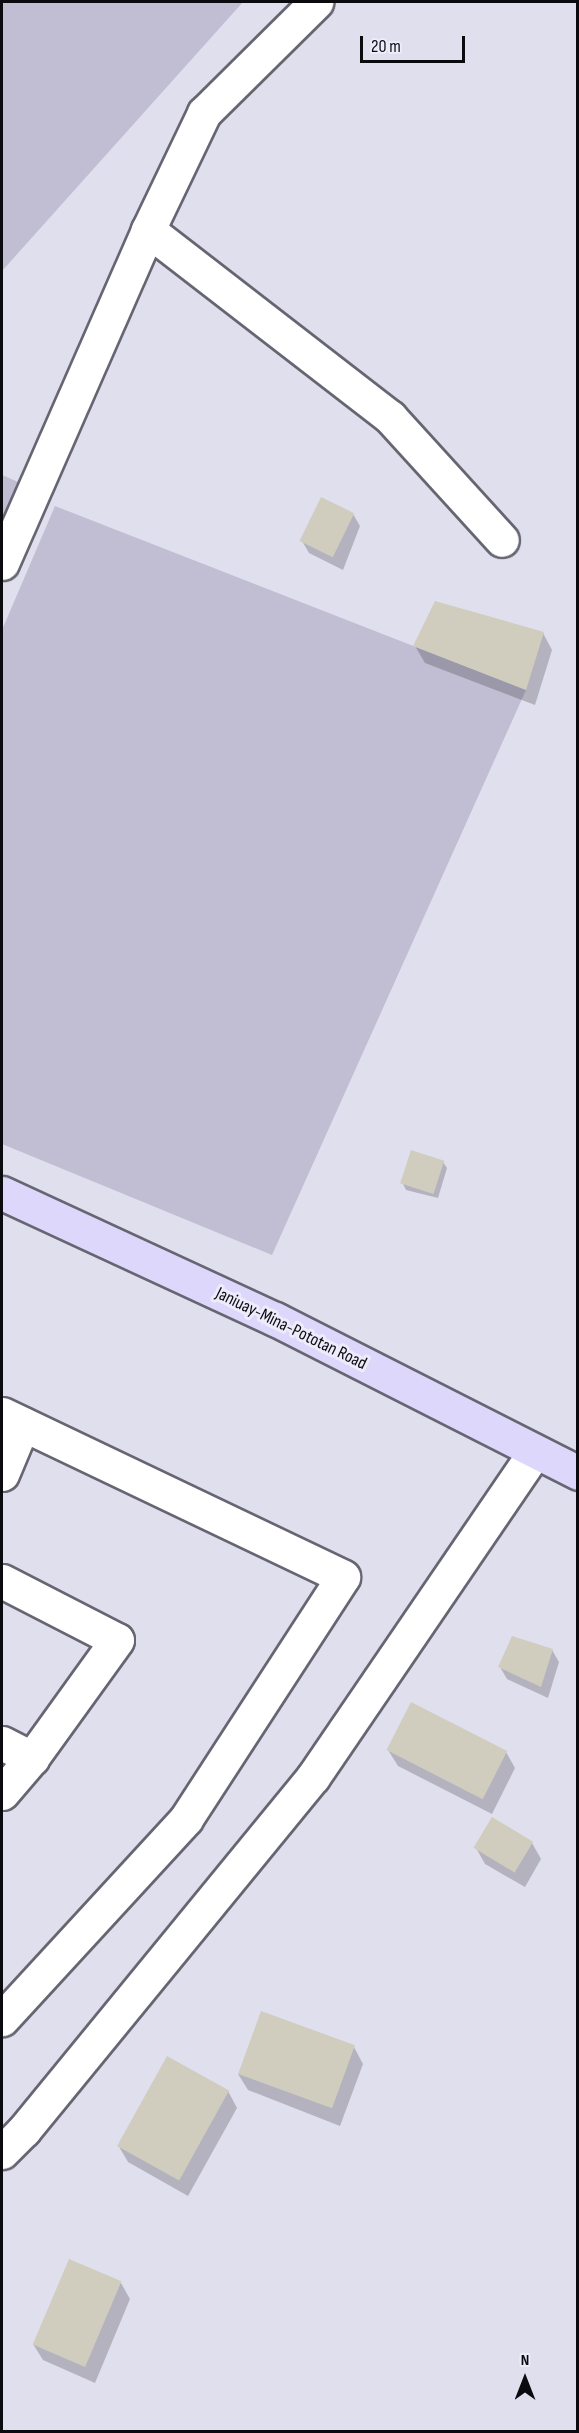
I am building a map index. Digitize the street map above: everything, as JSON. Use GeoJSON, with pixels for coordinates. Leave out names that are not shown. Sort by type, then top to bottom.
{"type":"FeatureCollection","features":[{"type":"Feature","properties":{"kind":"main road","name":"Janiuay-Mina-Pototan Road"},"geometry":{"type":"LineString","coordinates":[[2,1192],[275,1319],[534,1453],[578,1473]]}},
{"type":"Feature","properties":{"kind":"street"},"geometry":{"type":"LineString","coordinates":[[2,563],[148,230],[204,113],[316,2]]}},
{"type":"Feature","properties":{"kind":"street"},"geometry":{"type":"LineString","coordinates":[[148,230],[390,417],[502,540]]}},
{"type":"Feature","properties":{"kind":"street"},"geometry":{"type":"LineString","coordinates":[[2,1474],[12,1419],[343,1576],[186,1819],[2,2019]]}},
{"type":"Feature","properties":{"kind":"street"},"geometry":{"type":"LineString","coordinates":[[2,2152],[24,2130],[313,1778],[534,1453]]}},
{"type":"Feature","properties":{"kind":"street"},"geometry":{"type":"LineString","coordinates":[[2,1581],[117,1640],[32,1758],[2,1792]]}},
{"type":"Feature","properties":{"kind":"street"},"geometry":{"type":"LineString","coordinates":[[2,1743],[32,1758]]}},
{"type":"Feature","properties":{"kind":"shaded area"},"geometry":{"type":"Polygon","coordinates":[[[2,2],[243,2],[2,271],[2,2]]]}},
{"type":"Feature","properties":{"kind":"shaded area"},"geometry":{"type":"Polygon","coordinates":[[[2,475],[25,485],[2,538],[2,475]]]}},
{"type":"Feature","properties":{"kind":"shaded area"},"geometry":{"type":"Polygon","coordinates":[[[55,506],[526,690],[272,1255],[2,1144],[2,630],[55,506]]]}},
{"type":"Feature","properties":{"kind":"building"},"geometry":{"type":"Polygon","coordinates":[[[321,497],[354,513],[333,557],[300,541],[321,497]]]}},
{"type":"Feature","properties":{"kind":"building"},"geometry":{"type":"Polygon","coordinates":[[[435,601],[544,632],[526,690],[413,646],[435,601]]]}},
{"type":"Feature","properties":{"kind":"building"},"geometry":{"type":"Polygon","coordinates":[[[411,1150],[444,1161],[433,1194],[400,1183],[411,1150]]]}},
{"type":"Feature","properties":{"kind":"building"},"geometry":{"type":"Polygon","coordinates":[[[512,1636],[553,1649],[541,1687],[498,1667],[512,1636]]]}},
{"type":"Feature","properties":{"kind":"building"},"geometry":{"type":"Polygon","coordinates":[[[411,1702],[507,1751],[483,1799],[386,1750],[411,1702]]]}},
{"type":"Feature","properties":{"kind":"building"},"geometry":{"type":"Polygon","coordinates":[[[492,1817],[533,1842],[515,1873],[473,1848],[492,1817]]]}},
{"type":"Feature","properties":{"kind":"building"},"geometry":{"type":"Polygon","coordinates":[[[261,2011],[355,2045],[332,2108],[238,2074],[261,2011]]]}},
{"type":"Feature","properties":{"kind":"building"},"geometry":{"type":"Polygon","coordinates":[[[167,2056],[229,2090],[179,2181],[117,2146],[167,2056]]]}},
{"type":"Feature","properties":{"kind":"building"},"geometry":{"type":"Polygon","coordinates":[[[69,2259],[121,2281],[85,2367],[33,2345],[69,2259]]]}}]}
